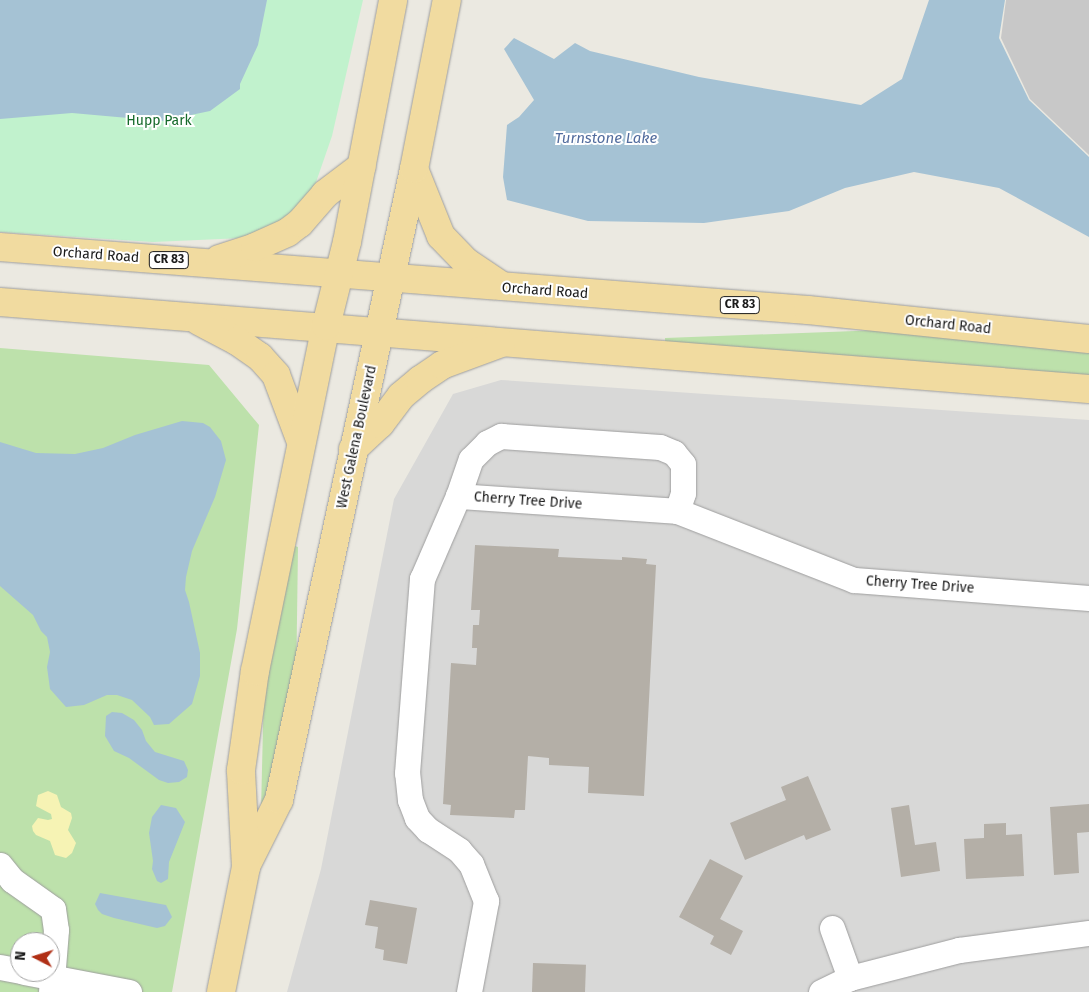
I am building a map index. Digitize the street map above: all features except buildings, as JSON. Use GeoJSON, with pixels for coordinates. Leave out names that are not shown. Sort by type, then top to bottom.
{"type":"FeatureCollection","features":[{"type":"Feature","properties":{"kind":"main road","name":"West Galena Boulevard"},"geometry":{"type":"LineString","coordinates":[[222,992],[246,867],[241,770],[255,671],[326,326],[362,166],[393,0]]}},
{"type":"Feature","properties":{"kind":"main road","name":"West Galena Boulevard"},"geometry":{"type":"LineString","coordinates":[[246,867],[280,800],[414,169],[447,0]]}},
{"type":"Feature","properties":{"kind":"main road"},"geometry":{"type":"LineString","coordinates":[[206,263],[255,247],[288,232],[300,223],[325,194],[362,166]]}},
{"type":"Feature","properties":{"kind":"main road"},"geometry":{"type":"LineString","coordinates":[[414,169],[424,198],[441,236],[466,262],[505,288]]}},
{"type":"Feature","properties":{"kind":"main road","name":"Orchard Road"},"geometry":{"type":"LineString","coordinates":[[0,248],[808,310],[1089,339]]}},
{"type":"Feature","properties":{"kind":"main road"},"geometry":{"type":"LineString","coordinates":[[0,302],[380,330],[504,342],[1089,389]]}},
{"type":"Feature","properties":{"kind":"main road"},"geometry":{"type":"LineString","coordinates":[[189,316],[237,341],[260,358],[276,375],[302,442]]}},
{"type":"Feature","properties":{"kind":"main road"},"geometry":{"type":"LineString","coordinates":[[354,449],[380,424],[402,396],[420,380],[442,365],[504,342]]}},
{"type":"Feature","properties":{"kind":"street"},"geometry":{"type":"LineString","coordinates":[[458,496],[471,459],[487,443],[501,436],[660,447],[674,453],[682,464],[683,493],[677,511]]}},
{"type":"Feature","properties":{"kind":"street","name":"Cherry Tree Drive"},"geometry":{"type":"LineString","coordinates":[[469,992],[486,901],[472,864],[459,850],[428,830],[417,818],[410,800],[407,773],[422,579],[458,496],[677,511],[854,580],[1089,598]]}},
{"type":"Feature","properties":{"kind":"street"},"geometry":{"type":"LineString","coordinates":[[0,865],[12,880],[53,909],[56,930],[51,985],[129,992]]}},
{"type":"Feature","properties":{"kind":"street"},"geometry":{"type":"LineString","coordinates":[[832,928],[850,978]]}},
{"type":"Feature","properties":{"kind":"street"},"geometry":{"type":"LineString","coordinates":[[821,992],[850,978],[959,950],[1089,933]]}},
{"type":"Feature","properties":{"kind":"shaded area"},"geometry":{"type":"Polygon","coordinates":[[[1006,0],[1089,0],[1089,155],[1030,99],[1001,38],[1006,0]]]}},
{"type":"Feature","properties":{"kind":"shaded area"},"geometry":{"type":"Polygon","coordinates":[[[501,380],[1089,420],[1089,992],[287,992],[321,869],[394,499],[453,394],[501,380]]]}},
{"type":"Feature","properties":{"kind":"green space","name":"Hupp Park"},"geometry":{"type":"Polygon","coordinates":[[[0,0],[363,0],[332,136],[314,188],[286,221],[243,238],[153,242],[0,232],[0,0]]]}},
{"type":"Feature","properties":{"kind":"green space"},"geometry":{"type":"Polygon","coordinates":[[[882,330],[1089,353],[1089,376],[665,342],[665,338],[882,330]]]}},
{"type":"Feature","properties":{"kind":"green space"},"geometry":{"type":"Polygon","coordinates":[[[0,348],[209,365],[259,425],[237,629],[172,992],[0,992],[0,348]]]}},
{"type":"Feature","properties":{"kind":"green space"},"geometry":{"type":"Polygon","coordinates":[[[292,545],[298,547],[296,689],[261,811],[264,685],[292,545]]]}},
{"type":"Feature","properties":{"kind":"sand"},"geometry":{"type":"Polygon","coordinates":[[[48,791],[57,795],[61,807],[71,813],[72,818],[68,830],[76,843],[72,853],[66,858],[55,855],[50,841],[36,835],[33,831],[32,826],[38,818],[52,819],[51,814],[36,806],[38,795],[48,791]]]}},
{"type":"Feature","properties":{"kind":"water"},"geometry":{"type":"Polygon","coordinates":[[[0,0],[267,0],[258,45],[240,84],[240,89],[210,111],[162,121],[72,113],[0,119],[0,0]]]}},
{"type":"Feature","properties":{"kind":"water","name":"Turnstone Lake"},"geometry":{"type":"Polygon","coordinates":[[[929,0],[1005,0],[999,38],[1029,100],[1089,157],[1089,237],[999,188],[914,172],[845,188],[789,211],[704,223],[588,221],[507,200],[503,177],[507,125],[519,117],[534,100],[504,49],[514,38],[554,59],[575,43],[590,51],[699,77],[861,105],[902,79],[929,0]]]}},
{"type":"Feature","properties":{"kind":"water"},"geometry":{"type":"Polygon","coordinates":[[[182,421],[203,423],[210,427],[221,441],[226,460],[215,497],[192,551],[186,577],[185,590],[200,653],[200,676],[192,704],[169,724],[154,725],[150,717],[132,700],[117,695],[107,695],[84,705],[66,707],[50,689],[47,667],[50,652],[47,637],[41,631],[33,615],[0,586],[0,442],[36,453],[75,454],[103,448],[135,435],[182,421]]]}},
{"type":"Feature","properties":{"kind":"water"},"geometry":{"type":"Polygon","coordinates":[[[112,712],[122,713],[134,720],[155,752],[184,761],[188,770],[187,777],[179,782],[168,783],[159,780],[129,758],[114,751],[105,736],[106,716],[112,712]]]}},
{"type":"Feature","properties":{"kind":"water"},"geometry":{"type":"Polygon","coordinates":[[[161,805],[176,808],[185,822],[169,862],[168,879],[161,883],[157,881],[152,869],[153,861],[149,833],[152,817],[161,805]]]}},
{"type":"Feature","properties":{"kind":"water"},"geometry":{"type":"Polygon","coordinates":[[[100,893],[166,905],[172,917],[165,926],[157,928],[102,914],[95,904],[100,893]]]}}]}
